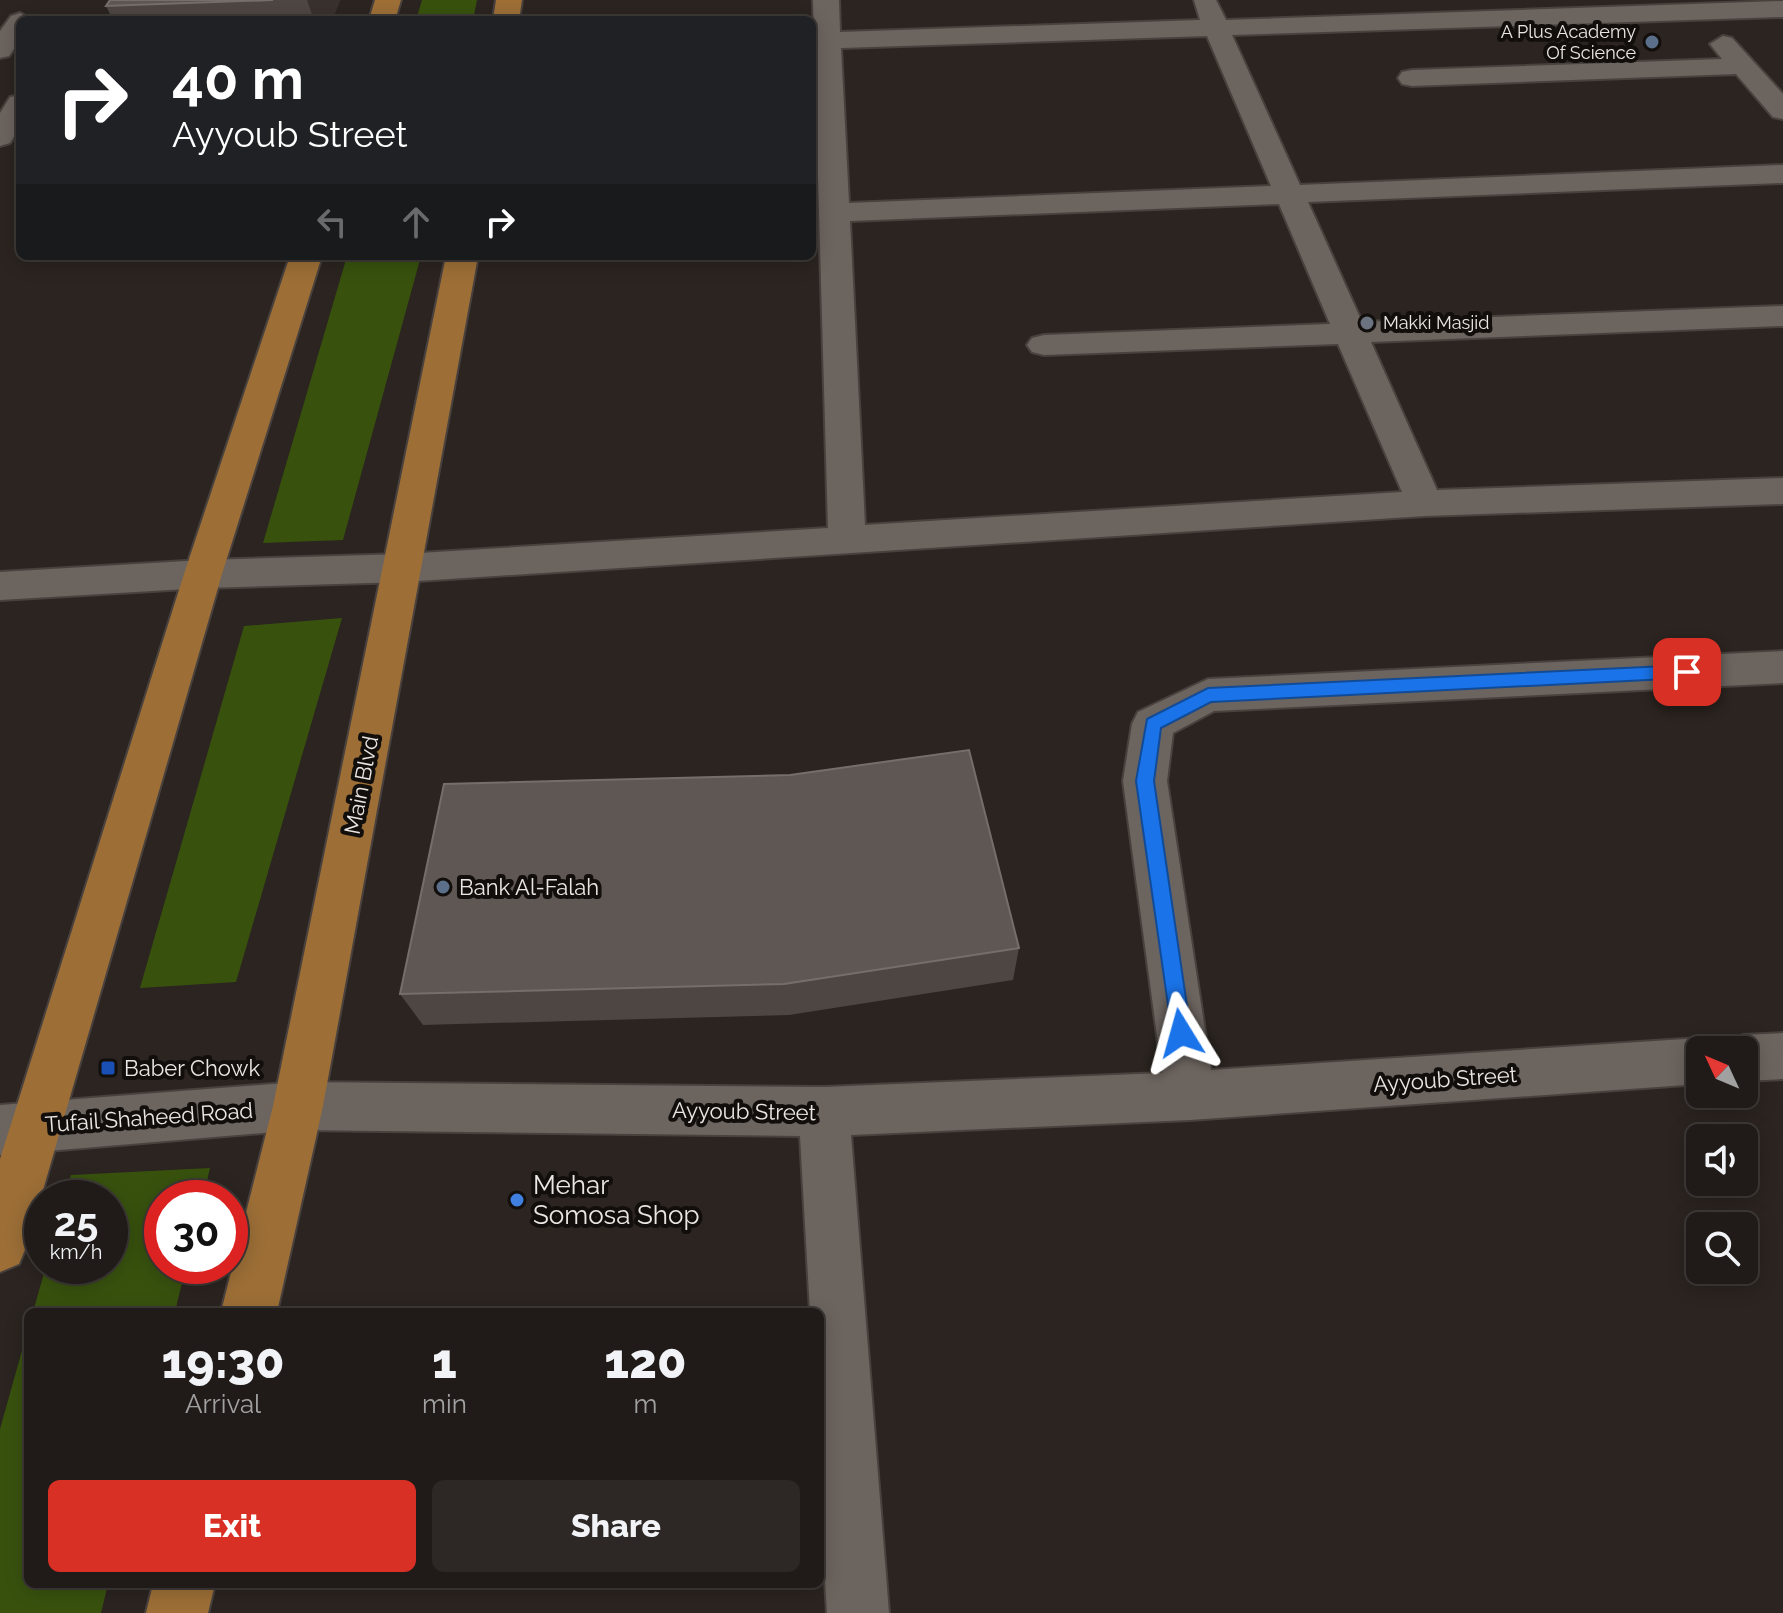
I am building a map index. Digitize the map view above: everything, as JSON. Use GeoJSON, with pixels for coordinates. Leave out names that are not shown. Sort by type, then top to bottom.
{"type":"FeatureCollection","features":[{"type":"Feature","properties":{"kind":"main road"},"geometry":{"type":"LineString","coordinates":[[0,1245],[17,1128],[305,260]]}},
{"type":"Feature","properties":{"kind":"main road","name":"Main Blvd"},"geometry":{"type":"LineString","coordinates":[[250,1308],[298,1106],[461,260]]}},
{"type":"Feature","properties":{"kind":"main road"},"geometry":{"type":"LineString","coordinates":[[177,1613],[183,1588]]}},
{"type":"Feature","properties":{"kind":"street"},"geometry":{"type":"LineString","coordinates":[[826,0],[820,41],[836,213],[847,540]]}},
{"type":"Feature","properties":{"kind":"street"},"geometry":{"type":"LineString","coordinates":[[820,41],[1209,13],[1690,6],[1783,9]]}},
{"type":"Feature","properties":{"kind":"street"},"geometry":{"type":"LineString","coordinates":[[1690,6],[1742,66],[1779,101]]}},
{"type":"Feature","properties":{"kind":"street"},"geometry":{"type":"LineString","coordinates":[[1209,13],[1354,334],[1425,503]]}},
{"type":"Feature","properties":{"kind":"street"},"geometry":{"type":"LineString","coordinates":[[0,50],[16,26]]}},
{"type":"Feature","properties":{"kind":"street"},"geometry":{"type":"LineString","coordinates":[[1412,78],[1742,66]]}},
{"type":"Feature","properties":{"kind":"street"},"geometry":{"type":"LineString","coordinates":[[0,137],[16,110]]}},
{"type":"Feature","properties":{"kind":"street"},"geometry":{"type":"LineString","coordinates":[[836,213],[1783,174]]}},
{"type":"Feature","properties":{"kind":"street"},"geometry":{"type":"LineString","coordinates":[[1044,345],[1783,316]]}},
{"type":"Feature","properties":{"kind":"street"},"geometry":{"type":"LineString","coordinates":[[0,586],[203,574],[403,568],[1425,503],[1783,491]]}},
{"type":"Feature","properties":{"kind":"street"},"geometry":{"type":"LineString","coordinates":[[1190,1096],[1145,781],[1153,724],[1208,695],[1783,667]]}},
{"type":"Feature","properties":{"kind":"street"},"geometry":{"type":"LineString","coordinates":[[1758,1057],[1783,1056]]}},
{"type":"Feature","properties":{"kind":"street","name":"Ayyoub Street"},"geometry":{"type":"LineString","coordinates":[[298,1106],[824,1112],[1190,1096],[1686,1062]]}},
{"type":"Feature","properties":{"kind":"street","name":"Tufail Shaheed Road"},"geometry":{"type":"LineString","coordinates":[[17,1128],[298,1106]]}},
{"type":"Feature","properties":{"kind":"street"},"geometry":{"type":"LineString","coordinates":[[824,1112],[858,1613]]}},
{"type":"Feature","properties":{"kind":"green space"},"geometry":{"type":"Polygon","coordinates":[[[422,0],[477,0],[474,16],[417,16],[422,0]]]}},
{"type":"Feature","properties":{"kind":"green space"},"geometry":{"type":"Polygon","coordinates":[[[346,260],[420,260],[343,540],[263,543],[346,260]]]}},
{"type":"Feature","properties":{"kind":"green space"},"geometry":{"type":"Polygon","coordinates":[[[342,618],[236,982],[140,988],[244,626],[342,618]]]}},
{"type":"Feature","properties":{"kind":"green space"},"geometry":{"type":"Polygon","coordinates":[[[210,1168],[207,1180],[144,1180],[144,1284],[182,1284],[176,1308],[34,1308],[41,1284],[128,1284],[128,1180],[70,1180],[71,1175],[210,1168]]]}},
{"type":"Feature","properties":{"kind":"green space"},"geometry":{"type":"Polygon","coordinates":[[[24,1343],[24,1588],[107,1588],[101,1613],[0,1613],[0,1429],[24,1343]]]}},
{"type":"Feature","properties":{"kind":"building"},"geometry":{"type":"Polygon","coordinates":[[[110,0],[273,0],[106,6],[110,0]]]}},
{"type":"Feature","properties":{"kind":"building"},"geometry":{"type":"Polygon","coordinates":[[[969,750],[1019,948],[784,984],[400,994],[444,784],[790,775],[969,750]]]}},
{"type":"Feature","properties":{"kind":"place","name":"A Plus Academy Of Science"},"geometry":{"type":"Point","coordinates":[1652,42]}},
{"type":"Feature","properties":{"kind":"place","name":"Makki Masjid"},"geometry":{"type":"Point","coordinates":[1367,323]}},
{"type":"Feature","properties":{"kind":"place","name":"Bank Al-Falah"},"geometry":{"type":"Point","coordinates":[443,887]}},
{"type":"Feature","properties":{"kind":"place","name":"Baber Chowk"},"geometry":{"type":"Point","coordinates":[108,1068]}},
{"type":"Feature","properties":{"kind":"place","name":"Mehar Somosa Shop"},"geometry":{"type":"Point","coordinates":[517,1200]}},
{"type":"Feature","properties":{"kind":"route"},"geometry":{"type":"LineString","coordinates":[[1181,1033],[1145,781],[1153,724],[1208,695],[1687,672]]}}]}
